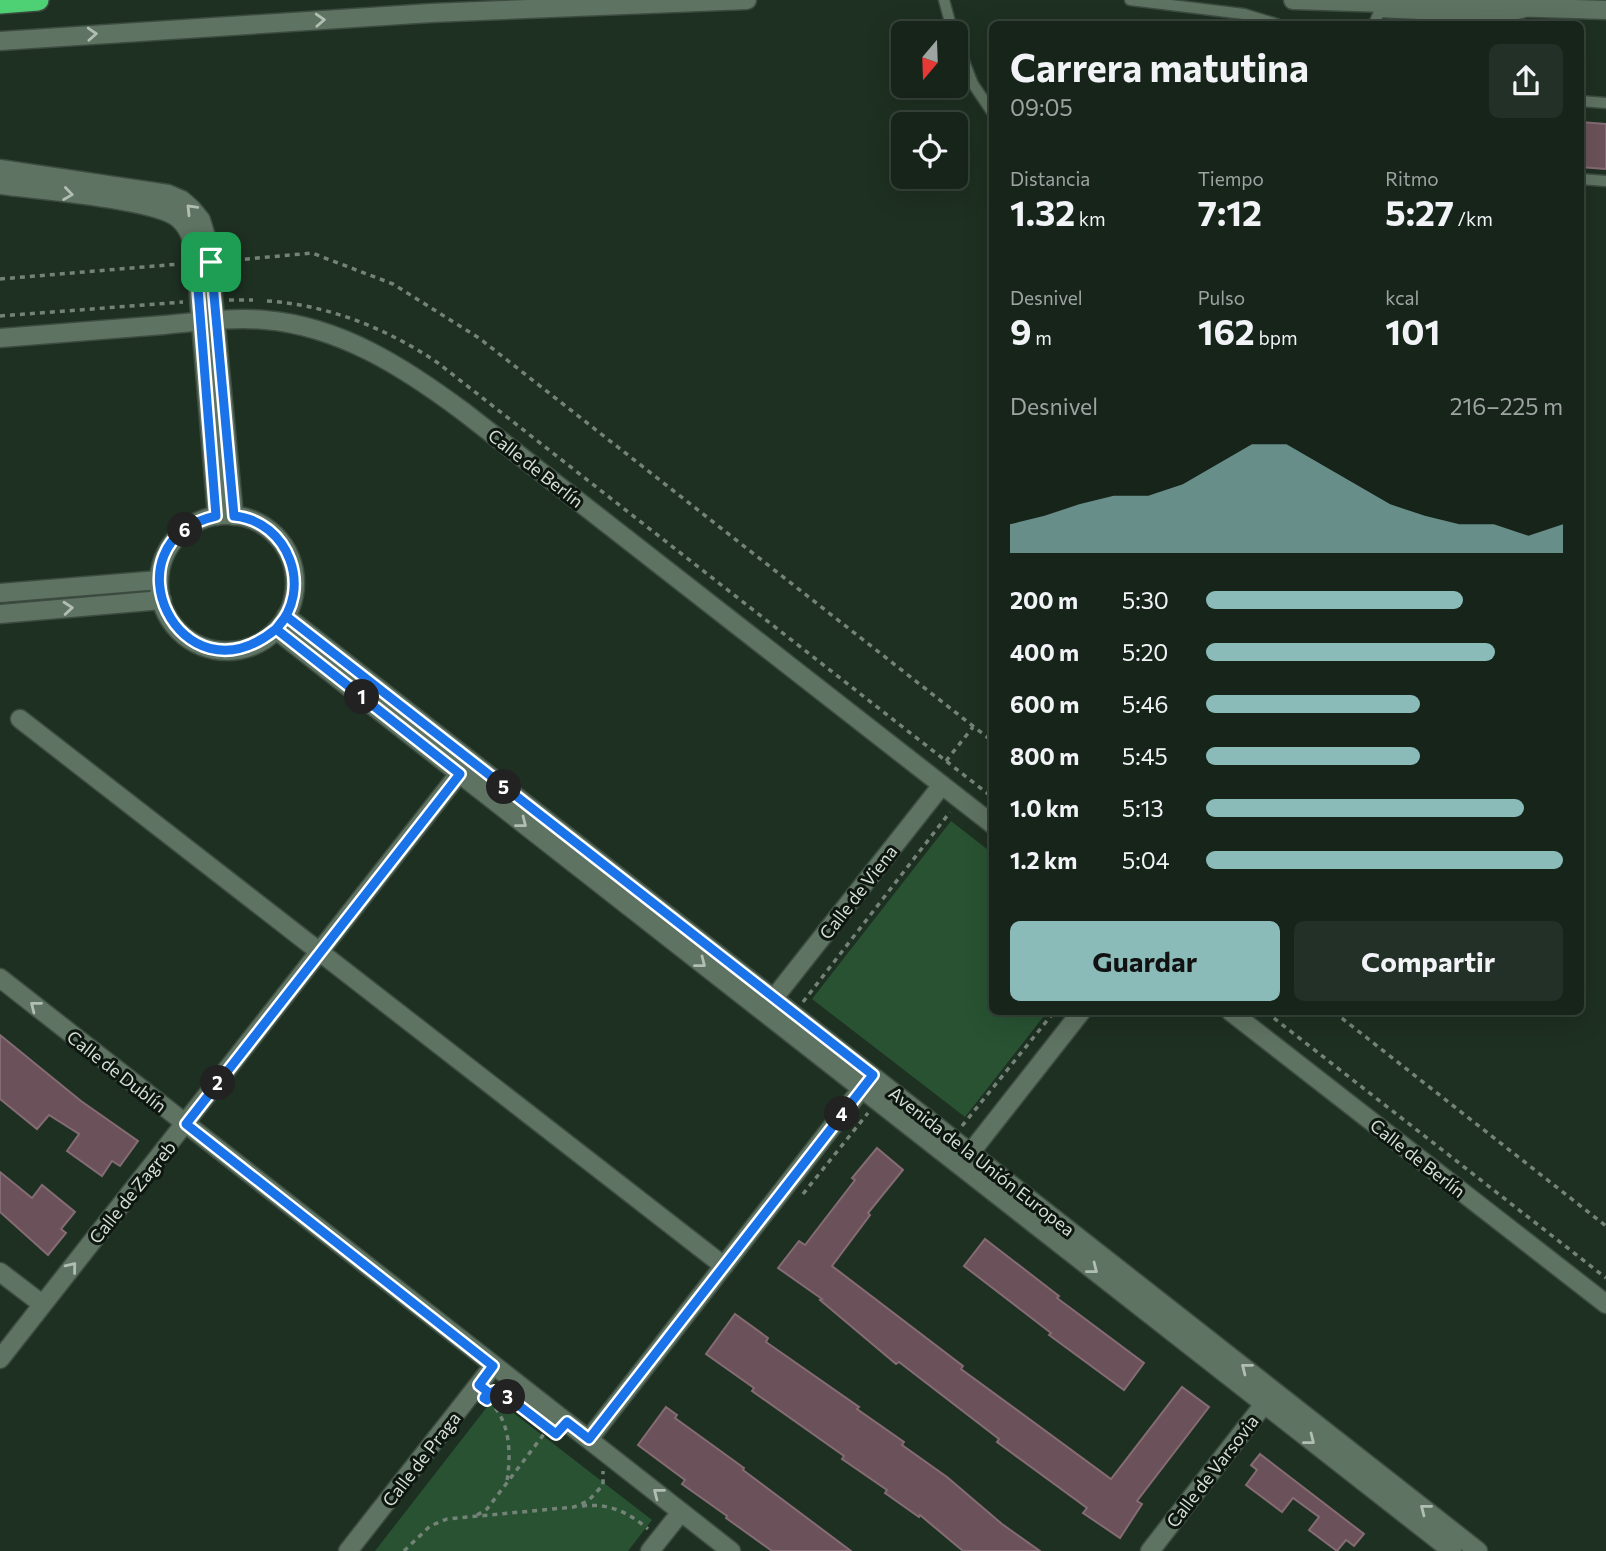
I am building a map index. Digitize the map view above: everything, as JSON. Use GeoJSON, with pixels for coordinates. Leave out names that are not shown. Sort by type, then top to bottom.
{"type":"FeatureCollection","features":[{"type":"Feature","properties":{"kind":"highway"},"geometry":{"type":"LineString","coordinates":[[0,3],[38,0]]}},
{"type":"Feature","properties":{"kind":"street"},"geometry":{"type":"LineString","coordinates":[[0,43],[42,37],[431,13],[747,0]]}},
{"type":"Feature","properties":{"kind":"street"},"geometry":{"type":"LineString","coordinates":[[1293,0],[1606,10]]}},
{"type":"Feature","properties":{"kind":"street"},"geometry":{"type":"LineString","coordinates":[[0,169],[168,194],[182,200],[201,220],[225,516]]}},
{"type":"Feature","properties":{"kind":"street"},"geometry":{"type":"LineString","coordinates":[[0,185],[152,206],[164,210],[186,226],[203,262]]}},
{"type":"Feature","properties":{"kind":"street","name":"Calle de Berlín"},"geometry":{"type":"LineString","coordinates":[[0,338],[264,320],[319,332],[374,352],[421,380],[989,822]]}},
{"type":"Feature","properties":{"kind":"street"},"geometry":{"type":"LineString","coordinates":[[225,516],[246,517],[266,527],[282,543],[292,564],[295,586],[290,608],[281,623],[261,642],[239,649],[217,650],[196,643],[178,630],[166,612],[159,580],[168,548],[183,531],[201,520],[225,516]]}},
{"type":"Feature","properties":{"kind":"street"},"geometry":{"type":"LineString","coordinates":[[0,593],[159,580]]}},
{"type":"Feature","properties":{"kind":"street"},"geometry":{"type":"LineString","coordinates":[[0,614],[162,600]]}},
{"type":"Feature","properties":{"kind":"street","name":"Avenida de la Unión Europea"},"geometry":{"type":"LineString","coordinates":[[281,623],[1269,1397],[1479,1551]]}},
{"type":"Feature","properties":{"kind":"street"},"geometry":{"type":"LineString","coordinates":[[20,719],[723,1266]]}},
{"type":"Feature","properties":{"kind":"street","name":"Avenida de la Unión Europea"},"geometry":{"type":"LineString","coordinates":[[465,767],[774,998],[867,1082],[971,1152],[1452,1551]]}},
{"type":"Feature","properties":{"kind":"street","name":"Calle de Zagreb"},"geometry":{"type":"LineString","coordinates":[[0,1359],[465,767]]}},
{"type":"Feature","properties":{"kind":"street","name":"Calle de Viena"},"geometry":{"type":"LineString","coordinates":[[774,998],[942,785]]}},
{"type":"Feature","properties":{"kind":"street","name":"Calle de Dublín"},"geometry":{"type":"LineString","coordinates":[[0,978],[589,1439],[608,1465],[681,1512],[730,1551]]}},
{"type":"Feature","properties":{"kind":"street"},"geometry":{"type":"LineString","coordinates":[[971,1152],[1078,1015]]}},
{"type":"Feature","properties":{"kind":"street","name":"Calle de Berlín"},"geometry":{"type":"LineString","coordinates":[[1235,1015],[1606,1304]]}},
{"type":"Feature","properties":{"kind":"street"},"geometry":{"type":"LineString","coordinates":[[589,1439],[867,1082]]}},
{"type":"Feature","properties":{"kind":"street"},"geometry":{"type":"LineString","coordinates":[[0,1272],[42,1304]]}},
{"type":"Feature","properties":{"kind":"street","name":"Calle de Praga"},"geometry":{"type":"LineString","coordinates":[[348,1551],[487,1392],[493,1366]]}},
{"type":"Feature","properties":{"kind":"street","name":"Calle de Varsovia"},"geometry":{"type":"LineString","coordinates":[[1150,1551],[1269,1397]]}},
{"type":"Feature","properties":{"kind":"street"},"geometry":{"type":"LineString","coordinates":[[650,1551],[681,1512]]}},
{"type":"Feature","properties":{"kind":"lane"},"geometry":{"type":"LineString","coordinates":[[944,0],[950,21]]}},
{"type":"Feature","properties":{"kind":"lane"},"geometry":{"type":"LineString","coordinates":[[1130,0],[1244,13],[1268,21]]}},
{"type":"Feature","properties":{"kind":"lane"},"geometry":{"type":"LineString","coordinates":[[1375,21],[1379,12],[1502,18],[1545,7]]}},
{"type":"Feature","properties":{"kind":"lane"},"geometry":{"type":"LineString","coordinates":[[968,72],[973,85],[989,108]]}},
{"type":"Feature","properties":{"kind":"lane"},"geometry":{"type":"LineString","coordinates":[[1584,101],[1606,103]]}},
{"type":"Feature","properties":{"kind":"lane"},"geometry":{"type":"LineString","coordinates":[[1584,179],[1606,181]]}},
{"type":"Feature","properties":{"kind":"path"},"geometry":{"type":"LineString","coordinates":[[0,279],[312,253],[393,284],[490,346],[989,739]]}},
{"type":"Feature","properties":{"kind":"path"},"geometry":{"type":"LineString","coordinates":[[946,761],[973,726]]}},
{"type":"Feature","properties":{"kind":"path"},"geometry":{"type":"LineString","coordinates":[[803,1004],[804,999],[973,783]]}},
{"type":"Feature","properties":{"kind":"path"},"geometry":{"type":"LineString","coordinates":[[957,1125],[962,1126],[970,1119],[1052,1015]]}},
{"type":"Feature","properties":{"kind":"path"},"geometry":{"type":"LineString","coordinates":[[1270,1015],[1606,1278]]}},
{"type":"Feature","properties":{"kind":"path"},"geometry":{"type":"LineString","coordinates":[[1338,1015],[1606,1226]]}},
{"type":"Feature","properties":{"kind":"path"},"geometry":{"type":"LineString","coordinates":[[487,1392],[504,1425],[510,1460],[507,1483]]}},
{"type":"Feature","properties":{"kind":"path"},"geometry":{"type":"LineString","coordinates":[[473,1516],[487,1509],[544,1434],[556,1434],[547,1427]]}},
{"type":"Feature","properties":{"kind":"path"},"geometry":{"type":"LineString","coordinates":[[593,1464],[608,1465]]}},
{"type":"Feature","properties":{"kind":"path"},"geometry":{"type":"LineString","coordinates":[[608,1465],[614,1480]]}},
{"type":"Feature","properties":{"kind":"path"},"geometry":{"type":"LineString","coordinates":[[574,1507],[588,1501],[603,1485],[608,1465]]}},
{"type":"Feature","properties":{"kind":"path"},"geometry":{"type":"LineString","coordinates":[[404,1551],[430,1526],[447,1519],[586,1505],[615,1508],[629,1514],[651,1531],[656,1525],[665,1532]]}},
{"type":"Feature","properties":{"kind":"green space"},"geometry":{"type":"Polygon","coordinates":[[[951,821],[989,851],[989,1015],[1045,1015],[965,1117],[812,999],[951,821]]]}},
{"type":"Feature","properties":{"kind":"green space"},"geometry":{"type":"Polygon","coordinates":[[[494,1398],[652,1520],[628,1551],[375,1551],[494,1398]]]}},
{"type":"Feature","properties":{"kind":"building"},"geometry":{"type":"Polygon","coordinates":[[[1584,122],[1606,124],[1606,169],[1584,167],[1584,122]]]}},
{"type":"Feature","properties":{"kind":"building"},"geometry":{"type":"Polygon","coordinates":[[[0,1035],[81,1101],[138,1141],[120,1166],[112,1161],[102,1176],[67,1151],[79,1134],[49,1115],[37,1129],[0,1099],[0,1035]]]}},
{"type":"Feature","properties":{"kind":"building"},"geometry":{"type":"Polygon","coordinates":[[[877,1148],[903,1170],[868,1213],[870,1215],[832,1266],[963,1366],[961,1369],[1111,1479],[1182,1387],[1209,1407],[1137,1501],[1142,1504],[1120,1538],[1083,1513],[1087,1508],[997,1442],[999,1439],[899,1362],[896,1364],[820,1300],[822,1299],[778,1268],[799,1241],[805,1245],[855,1180],[852,1178],[877,1148]]]}},
{"type":"Feature","properties":{"kind":"building"},"geometry":{"type":"Polygon","coordinates":[[[0,1172],[32,1198],[42,1185],[75,1212],[61,1229],[66,1233],[48,1255],[0,1212],[0,1172]]]}},
{"type":"Feature","properties":{"kind":"building"},"geometry":{"type":"Polygon","coordinates":[[[985,1239],[1059,1296],[1057,1298],[1144,1363],[1124,1390],[1049,1335],[1051,1333],[964,1266],[985,1239]]]}},
{"type":"Feature","properties":{"kind":"building"},"geometry":{"type":"Polygon","coordinates":[[[735,1314],[768,1338],[766,1342],[859,1407],[857,1409],[904,1442],[902,1445],[1040,1551],[963,1551],[920,1515],[919,1517],[885,1493],[887,1490],[842,1459],[844,1456],[752,1391],[754,1388],[706,1354],[735,1314]]]}},
{"type":"Feature","properties":{"kind":"building"},"geometry":{"type":"Polygon","coordinates":[[[666,1407],[677,1415],[675,1418],[851,1551],[772,1551],[682,1484],[685,1480],[638,1445],[666,1407]]]}},
{"type":"Feature","properties":{"kind":"building"},"geometry":{"type":"Polygon","coordinates":[[[1260,1454],[1364,1534],[1354,1546],[1346,1540],[1337,1551],[1309,1530],[1319,1517],[1293,1498],[1282,1512],[1246,1485],[1257,1470],[1251,1465],[1260,1454]]]}},
{"type":"Feature","properties":{"kind":"route"},"geometry":{"type":"LineString","coordinates":[[211,262],[196,263],[216,516],[201,520],[183,531],[168,548],[160,569],[159,590],[166,612],[178,630],[196,643],[217,650],[239,649],[261,642],[276,629],[278,628],[286,616],[873,1075],[589,1439],[567,1422],[556,1434],[500,1391],[494,1391],[487,1400],[484,1398],[488,1392],[479,1385],[493,1366],[186,1124],[460,774],[276,629],[290,608],[295,586],[292,564],[282,543],[266,527],[246,517],[234,516],[211,262]]}}]}
